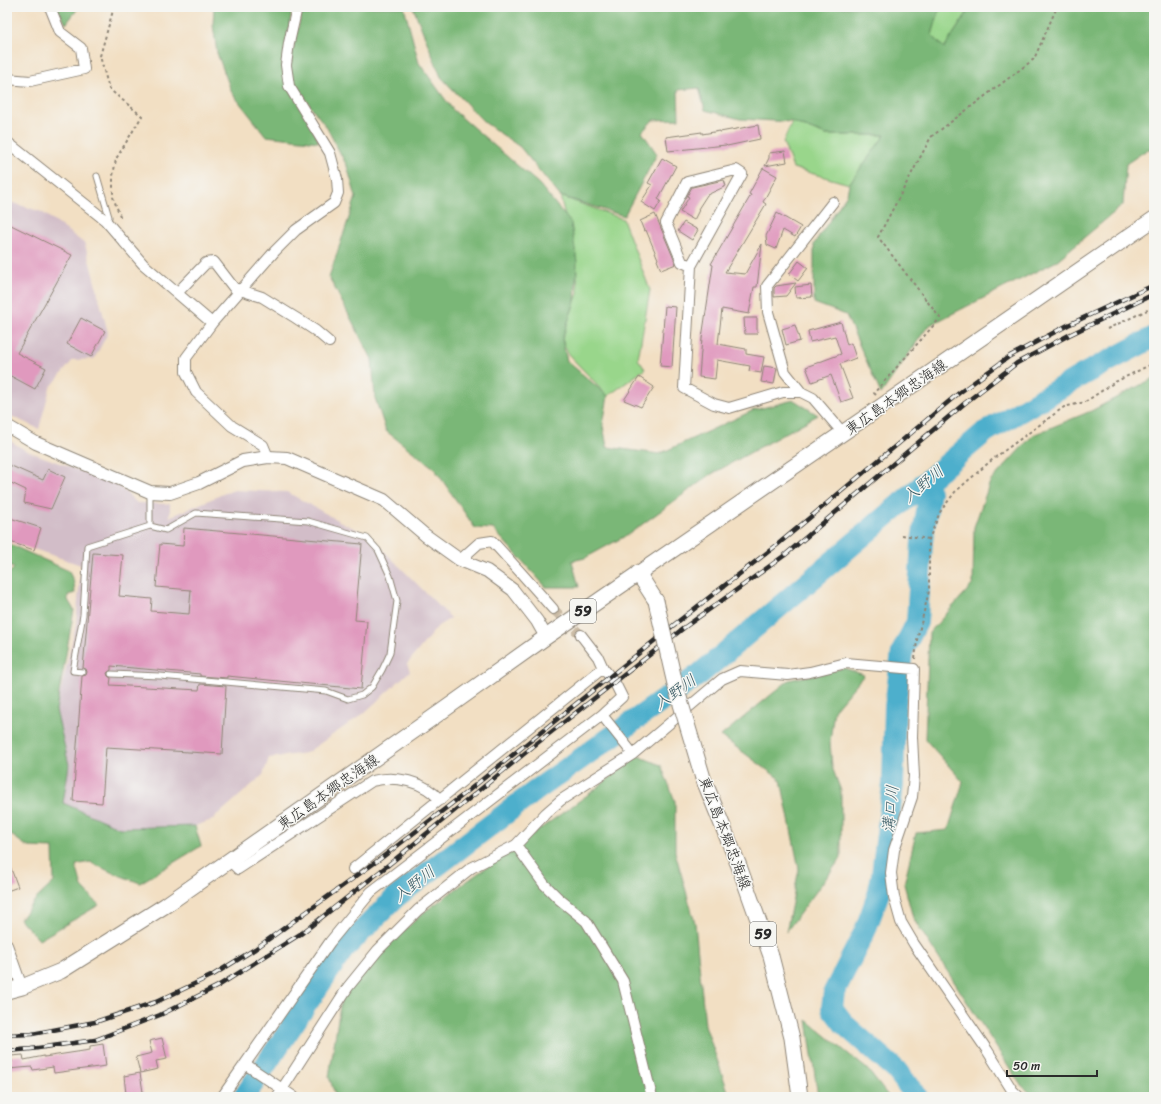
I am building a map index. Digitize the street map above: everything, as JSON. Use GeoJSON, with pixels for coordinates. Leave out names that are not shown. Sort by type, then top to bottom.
{"type":"FeatureCollection","features":[{"type":"Feature","properties":{"kind":"main road","name":"東広島本郷忠海線"},"geometry":{"type":"LineString","coordinates":[[7,991],[22,987],[61,971],[166,905],[446,709],[546,636],[885,405],[1052,288],[1154,219]]}},
{"type":"Feature","properties":{"kind":"main road","name":"東広島本郷忠海線"},"geometry":{"type":"LineString","coordinates":[[638,574],[656,601],[675,684],[703,778],[739,866],[771,956],[792,1038],[800,1097]]}},
{"type":"Feature","properties":{"kind":"street"},"geometry":{"type":"LineString","coordinates":[[7,79],[30,81],[84,69],[81,48],[60,32],[50,7]]}},
{"type":"Feature","properties":{"kind":"street"},"geometry":{"type":"LineString","coordinates":[[268,457],[263,445],[232,426],[196,392],[186,372],[186,358],[212,323],[275,250],[296,230],[334,203],[338,192],[338,179],[330,153],[289,86],[286,65],[289,43],[298,7]]}},
{"type":"Feature","properties":{"kind":"street"},"geometry":{"type":"LineString","coordinates":[[7,142],[107,218],[143,264],[212,323]]}},
{"type":"Feature","properties":{"kind":"street"},"geometry":{"type":"LineString","coordinates":[[691,266],[682,262],[666,223],[687,182],[736,170],[742,174],[691,266],[684,388],[714,404],[729,408],[783,392],[801,392],[814,398],[843,433]]}},
{"type":"Feature","properties":{"kind":"street"},"geometry":{"type":"LineString","coordinates":[[801,392],[785,372],[768,312],[767,286],[833,202]]}},
{"type":"Feature","properties":{"kind":"street"},"geometry":{"type":"LineString","coordinates":[[177,293],[206,263],[214,262],[234,288],[262,298],[316,331],[329,342]]}},
{"type":"Feature","properties":{"kind":"street"},"geometry":{"type":"LineString","coordinates":[[7,426],[36,443],[150,492],[170,493],[199,483],[243,462],[268,457],[287,458],[384,500],[425,535],[460,560],[487,571],[513,590],[537,621],[546,636]]}},
{"type":"Feature","properties":{"kind":"street"},"geometry":{"type":"LineString","coordinates":[[460,560],[479,543],[492,541],[553,609]]}},
{"type":"Feature","properties":{"kind":"street"},"geometry":{"type":"LineString","coordinates":[[222,1097],[330,942],[371,892],[605,718],[622,697],[611,677],[603,668],[598,657],[581,635]]}},
{"type":"Feature","properties":{"kind":"street"},"geometry":{"type":"LineString","coordinates":[[280,1091],[348,987],[378,950],[418,910],[471,868],[516,845],[546,813],[561,800],[631,751],[722,679],[740,671],[788,674],[810,672],[846,663],[910,668],[914,776],[912,797],[894,850],[891,873],[894,898],[901,922],[914,944],[988,1050],[1012,1090],[1019,1097]]}},
{"type":"Feature","properties":{"kind":"street"},"geometry":{"type":"LineString","coordinates":[[353,868],[440,800],[603,668]]}},
{"type":"Feature","properties":{"kind":"street"},"geometry":{"type":"LineString","coordinates":[[605,718],[631,751]]}},
{"type":"Feature","properties":{"kind":"street"},"geometry":{"type":"LineString","coordinates":[[230,861],[238,869],[372,781],[381,779],[412,782],[426,787],[434,792],[440,800]]}},
{"type":"Feature","properties":{"kind":"street"},"geometry":{"type":"LineString","coordinates":[[516,845],[544,884],[559,899],[586,921],[623,981],[652,1097]]}},
{"type":"Feature","properties":{"kind":"street"},"geometry":{"type":"LineString","coordinates":[[7,945],[22,987]]}},
{"type":"Feature","properties":{"kind":"street"},"geometry":{"type":"LineString","coordinates":[[245,1064],[280,1091],[294,1097]]}},
{"type":"Feature","properties":{"kind":"lane"},"geometry":{"type":"LineString","coordinates":[[97,176],[107,218]]}},
{"type":"Feature","properties":{"kind":"lane"},"geometry":{"type":"LineString","coordinates":[[150,492],[150,526]]}},
{"type":"Feature","properties":{"kind":"lane"},"geometry":{"type":"LineString","coordinates":[[82,672],[73,671],[84,615],[87,546],[150,526],[166,530],[196,513],[308,521],[367,538],[378,550],[390,576],[397,601],[390,653],[372,687],[362,695],[348,699],[326,691],[160,676],[111,674]]}},
{"type":"Feature","properties":{"kind":"path"},"geometry":{"type":"LineString","coordinates":[[107,218],[116,218],[120,216],[113,197],[113,176],[116,159],[142,116],[109,89],[100,56],[114,7]]}},
{"type":"Feature","properties":{"kind":"path"},"geometry":{"type":"LineString","coordinates":[[885,405],[874,392],[940,318],[878,237],[931,137],[1034,59],[1057,7]]}},
{"type":"Feature","properties":{"kind":"path"},"geometry":{"type":"LineString","coordinates":[[1107,329],[1154,307]]}},
{"type":"Feature","properties":{"kind":"path"},"geometry":{"type":"LineString","coordinates":[[910,668],[928,591],[929,539],[940,512],[955,492],[993,459],[1064,407],[1085,402],[1115,382],[1154,363]]}},
{"type":"Feature","properties":{"kind":"path"},"geometry":{"type":"LineString","coordinates":[[902,534],[929,539]]}},
{"type":"Feature","properties":{"kind":"shaded area"},"geometry":{"type":"Polygon","coordinates":[[[7,200],[42,212],[85,244],[108,333],[94,359],[73,360],[50,388],[39,429],[7,414],[7,200]]]}},
{"type":"Feature","properties":{"kind":"shaded area"},"geometry":{"type":"Polygon","coordinates":[[[7,439],[25,450],[118,485],[137,503],[170,504],[170,517],[232,490],[287,492],[341,522],[372,537],[451,618],[438,626],[407,664],[410,671],[363,714],[306,753],[269,758],[263,775],[212,820],[195,826],[120,828],[63,803],[69,765],[56,710],[76,625],[81,565],[7,540],[7,439]]]}},
{"type":"Feature","properties":{"kind":"green space"},"geometry":{"type":"Polygon","coordinates":[[[56,7],[79,7],[66,24],[56,7]]]}},
{"type":"Feature","properties":{"kind":"green space"},"geometry":{"type":"Polygon","coordinates":[[[214,7],[291,7],[291,17],[282,65],[319,142],[266,136],[232,93],[217,53],[213,25],[214,7]]]}},
{"type":"Feature","properties":{"kind":"green space"},"geometry":{"type":"Polygon","coordinates":[[[303,7],[404,7],[419,63],[453,110],[539,184],[571,223],[577,262],[575,301],[562,339],[567,361],[608,396],[603,425],[607,447],[659,454],[754,410],[794,400],[818,415],[710,475],[629,534],[585,558],[572,561],[579,587],[546,587],[493,529],[475,528],[434,468],[386,431],[375,398],[372,359],[329,277],[356,197],[347,166],[327,128],[294,84],[289,66],[303,7]]]}},
{"type":"Feature","properties":{"kind":"green space"},"geometry":{"type":"Polygon","coordinates":[[[413,7],[940,7],[932,35],[944,48],[971,7],[1154,7],[1154,150],[1148,149],[1126,164],[1123,205],[1055,262],[928,326],[881,394],[846,315],[814,303],[814,244],[847,194],[849,184],[885,135],[826,135],[792,122],[740,119],[705,110],[699,88],[678,90],[679,119],[653,120],[642,132],[657,154],[624,216],[560,196],[520,147],[484,122],[441,77],[413,7]]]}},
{"type":"Feature","properties":{"kind":"green space"},"geometry":{"type":"Polygon","coordinates":[[[940,7],[971,7],[944,48],[932,35],[940,7]]]}},
{"type":"Feature","properties":{"kind":"green space"},"geometry":{"type":"Polygon","coordinates":[[[792,122],[826,135],[885,135],[849,184],[793,168],[783,142],[792,122]]]}},
{"type":"Feature","properties":{"kind":"green space"},"geometry":{"type":"Polygon","coordinates":[[[560,196],[623,219],[650,290],[638,359],[645,369],[608,396],[568,354],[562,339],[578,293],[576,259],[560,196]]]}},
{"type":"Feature","properties":{"kind":"green space"},"geometry":{"type":"Polygon","coordinates":[[[1154,378],[1154,1097],[1035,1097],[1020,1084],[913,918],[904,884],[916,833],[948,830],[963,782],[925,739],[929,633],[973,584],[974,527],[990,482],[1033,435],[1091,411],[1154,378]]]}},
{"type":"Feature","properties":{"kind":"green space"},"geometry":{"type":"Polygon","coordinates":[[[7,543],[69,571],[74,583],[75,593],[68,595],[68,600],[74,610],[56,710],[69,765],[63,803],[120,828],[195,826],[201,846],[140,883],[113,873],[90,862],[76,865],[82,887],[99,905],[39,940],[20,919],[36,899],[54,882],[53,848],[28,847],[7,832],[7,575],[14,568],[7,565],[7,543]]]}},
{"type":"Feature","properties":{"kind":"green space"},"geometry":{"type":"Polygon","coordinates":[[[844,668],[864,675],[834,710],[830,742],[832,767],[841,791],[841,858],[786,932],[799,869],[781,780],[721,736],[789,680],[844,668]]]}},
{"type":"Feature","properties":{"kind":"green space"},"geometry":{"type":"Polygon","coordinates":[[[638,756],[661,765],[675,801],[675,852],[695,923],[705,1025],[730,1097],[336,1097],[329,1077],[343,987],[424,912],[593,791],[638,756]]]}},
{"type":"Feature","properties":{"kind":"green space"},"geometry":{"type":"Polygon","coordinates":[[[807,1020],[867,1069],[889,1097],[818,1097],[807,1020]]]}},
{"type":"Feature","properties":{"kind":"building"},"geometry":{"type":"Polygon","coordinates":[[[758,125],[760,139],[727,146],[668,151],[666,137],[702,132],[702,134],[720,132],[758,125]]]}},
{"type":"Feature","properties":{"kind":"building"},"geometry":{"type":"Polygon","coordinates":[[[785,151],[787,162],[765,166],[769,158],[769,153],[785,151]]]}},
{"type":"Feature","properties":{"kind":"building"},"geometry":{"type":"Polygon","coordinates":[[[662,158],[676,166],[658,199],[661,201],[655,211],[641,202],[652,185],[648,183],[662,158]]]}},
{"type":"Feature","properties":{"kind":"building"},"geometry":{"type":"Polygon","coordinates":[[[763,168],[777,176],[763,202],[766,204],[725,272],[745,274],[762,244],[757,287],[754,287],[749,314],[722,309],[718,344],[746,349],[746,354],[764,357],[761,373],[749,371],[750,366],[717,360],[715,379],[699,377],[702,338],[713,265],[711,264],[751,195],[749,194],[763,168]]]}},
{"type":"Feature","properties":{"kind":"building"},"geometry":{"type":"Polygon","coordinates":[[[724,180],[726,186],[707,195],[698,209],[699,210],[694,220],[680,212],[689,197],[687,196],[692,187],[724,180]]]}},
{"type":"Feature","properties":{"kind":"building"},"geometry":{"type":"Polygon","coordinates":[[[777,213],[801,227],[795,237],[783,230],[776,249],[767,245],[766,236],[777,213]]]}},
{"type":"Feature","properties":{"kind":"building"},"geometry":{"type":"Polygon","coordinates":[[[655,214],[676,264],[661,270],[646,230],[644,231],[640,221],[655,214]]]}},
{"type":"Feature","properties":{"kind":"building"},"geometry":{"type":"Polygon","coordinates":[[[684,222],[698,230],[692,240],[678,231],[684,222]]]}},
{"type":"Feature","properties":{"kind":"building"},"geometry":{"type":"Polygon","coordinates":[[[7,223],[72,255],[17,353],[46,368],[35,389],[7,374],[7,223]]]}},
{"type":"Feature","properties":{"kind":"building"},"geometry":{"type":"Polygon","coordinates":[[[799,261],[808,268],[798,281],[789,274],[799,261]]]}},
{"type":"Feature","properties":{"kind":"building"},"geometry":{"type":"Polygon","coordinates":[[[796,283],[786,296],[774,297],[774,288],[776,286],[796,283]]]}},
{"type":"Feature","properties":{"kind":"building"},"geometry":{"type":"Polygon","coordinates":[[[811,285],[812,297],[796,298],[795,287],[811,285]]]}},
{"type":"Feature","properties":{"kind":"building"},"geometry":{"type":"Polygon","coordinates":[[[665,306],[676,307],[672,367],[660,366],[665,306]]]}},
{"type":"Feature","properties":{"kind":"building"},"geometry":{"type":"Polygon","coordinates":[[[81,318],[105,331],[91,357],[67,344],[81,318]]]}},
{"type":"Feature","properties":{"kind":"building"},"geometry":{"type":"Polygon","coordinates":[[[744,318],[757,318],[757,334],[745,334],[744,318]]]}},
{"type":"Feature","properties":{"kind":"building"},"geometry":{"type":"Polygon","coordinates":[[[841,322],[847,345],[851,343],[856,358],[840,364],[853,398],[841,402],[831,375],[812,382],[806,367],[841,354],[835,336],[810,342],[808,331],[841,322]]]}},
{"type":"Feature","properties":{"kind":"building"},"geometry":{"type":"Polygon","coordinates":[[[795,325],[800,341],[786,345],[782,329],[795,325]]]}},
{"type":"Feature","properties":{"kind":"building"},"geometry":{"type":"Polygon","coordinates":[[[764,366],[777,368],[774,384],[761,382],[764,366]]]}},
{"type":"Feature","properties":{"kind":"building"},"geometry":{"type":"Polygon","coordinates":[[[639,377],[654,387],[641,407],[624,400],[639,377]]]}},
{"type":"Feature","properties":{"kind":"building"},"geometry":{"type":"Polygon","coordinates":[[[7,464],[43,480],[48,469],[65,477],[51,509],[24,503],[26,490],[7,481],[7,464]]]}},
{"type":"Feature","properties":{"kind":"building"},"geometry":{"type":"Polygon","coordinates":[[[7,517],[41,528],[34,550],[7,541],[7,517]]]}},
{"type":"Feature","properties":{"kind":"building"},"geometry":{"type":"Polygon","coordinates":[[[184,528],[362,544],[355,620],[367,621],[361,689],[227,676],[227,678],[200,676],[200,674],[111,666],[111,670],[107,673],[111,678],[110,685],[199,690],[200,684],[226,686],[222,754],[106,747],[102,803],[73,801],[82,676],[86,675],[87,672],[86,669],[83,668],[93,553],[123,555],[119,596],[152,599],[151,611],[189,614],[191,590],[156,587],[160,544],[183,546],[184,528]]]}},
{"type":"Feature","properties":{"kind":"building"},"geometry":{"type":"Polygon","coordinates":[[[7,861],[18,887],[7,891],[7,861]]]}},
{"type":"Feature","properties":{"kind":"building"},"geometry":{"type":"Polygon","coordinates":[[[162,1038],[167,1059],[156,1061],[158,1069],[140,1073],[136,1057],[152,1053],[149,1041],[162,1038]]]}},
{"type":"Feature","properties":{"kind":"building"},"geometry":{"type":"Polygon","coordinates":[[[103,1044],[106,1066],[54,1073],[53,1067],[33,1070],[32,1067],[8,1069],[8,1062],[12,1062],[11,1056],[23,1055],[24,1060],[90,1050],[90,1046],[103,1044]]]}},
{"type":"Feature","properties":{"kind":"building"},"geometry":{"type":"Polygon","coordinates":[[[140,1073],[143,1092],[126,1094],[124,1076],[140,1073]]]}},
{"type":"Feature","properties":{"kind":"waterway","name":"入野川"},"geometry":{"type":"LineString","coordinates":[[244,1097],[343,950],[396,897],[538,789],[700,674],[985,432],[1084,374],[1154,337]]}},
{"type":"Feature","properties":{"kind":"waterway","name":"溝口川"},"geometry":{"type":"LineString","coordinates":[[917,1097],[896,1070],[845,1025],[832,1008],[834,992],[865,931],[878,895],[882,875],[893,784],[895,707],[902,652],[917,622],[922,541],[930,492],[923,484]]}},
{"type":"Feature","properties":{"kind":"tunnel"},"geometry":{"type":"LineString","coordinates":[[553,609],[581,635]]}},
{"type":"Feature","properties":{"kind":"railway"},"geometry":{"type":"LineString","coordinates":[[7,1035],[32,1034],[95,1022],[156,1002],[213,975],[255,949],[380,859],[463,795],[680,620],[777,545],[959,393],[1010,356],[1068,325],[1154,285]]}},
{"type":"Feature","properties":{"kind":"railway"},"geometry":{"type":"LineString","coordinates":[[7,1051],[95,1040],[160,1015],[218,986],[302,933],[387,866],[536,744],[685,627],[785,555],[965,403],[1017,363],[1069,335],[1154,294]]}}]}
